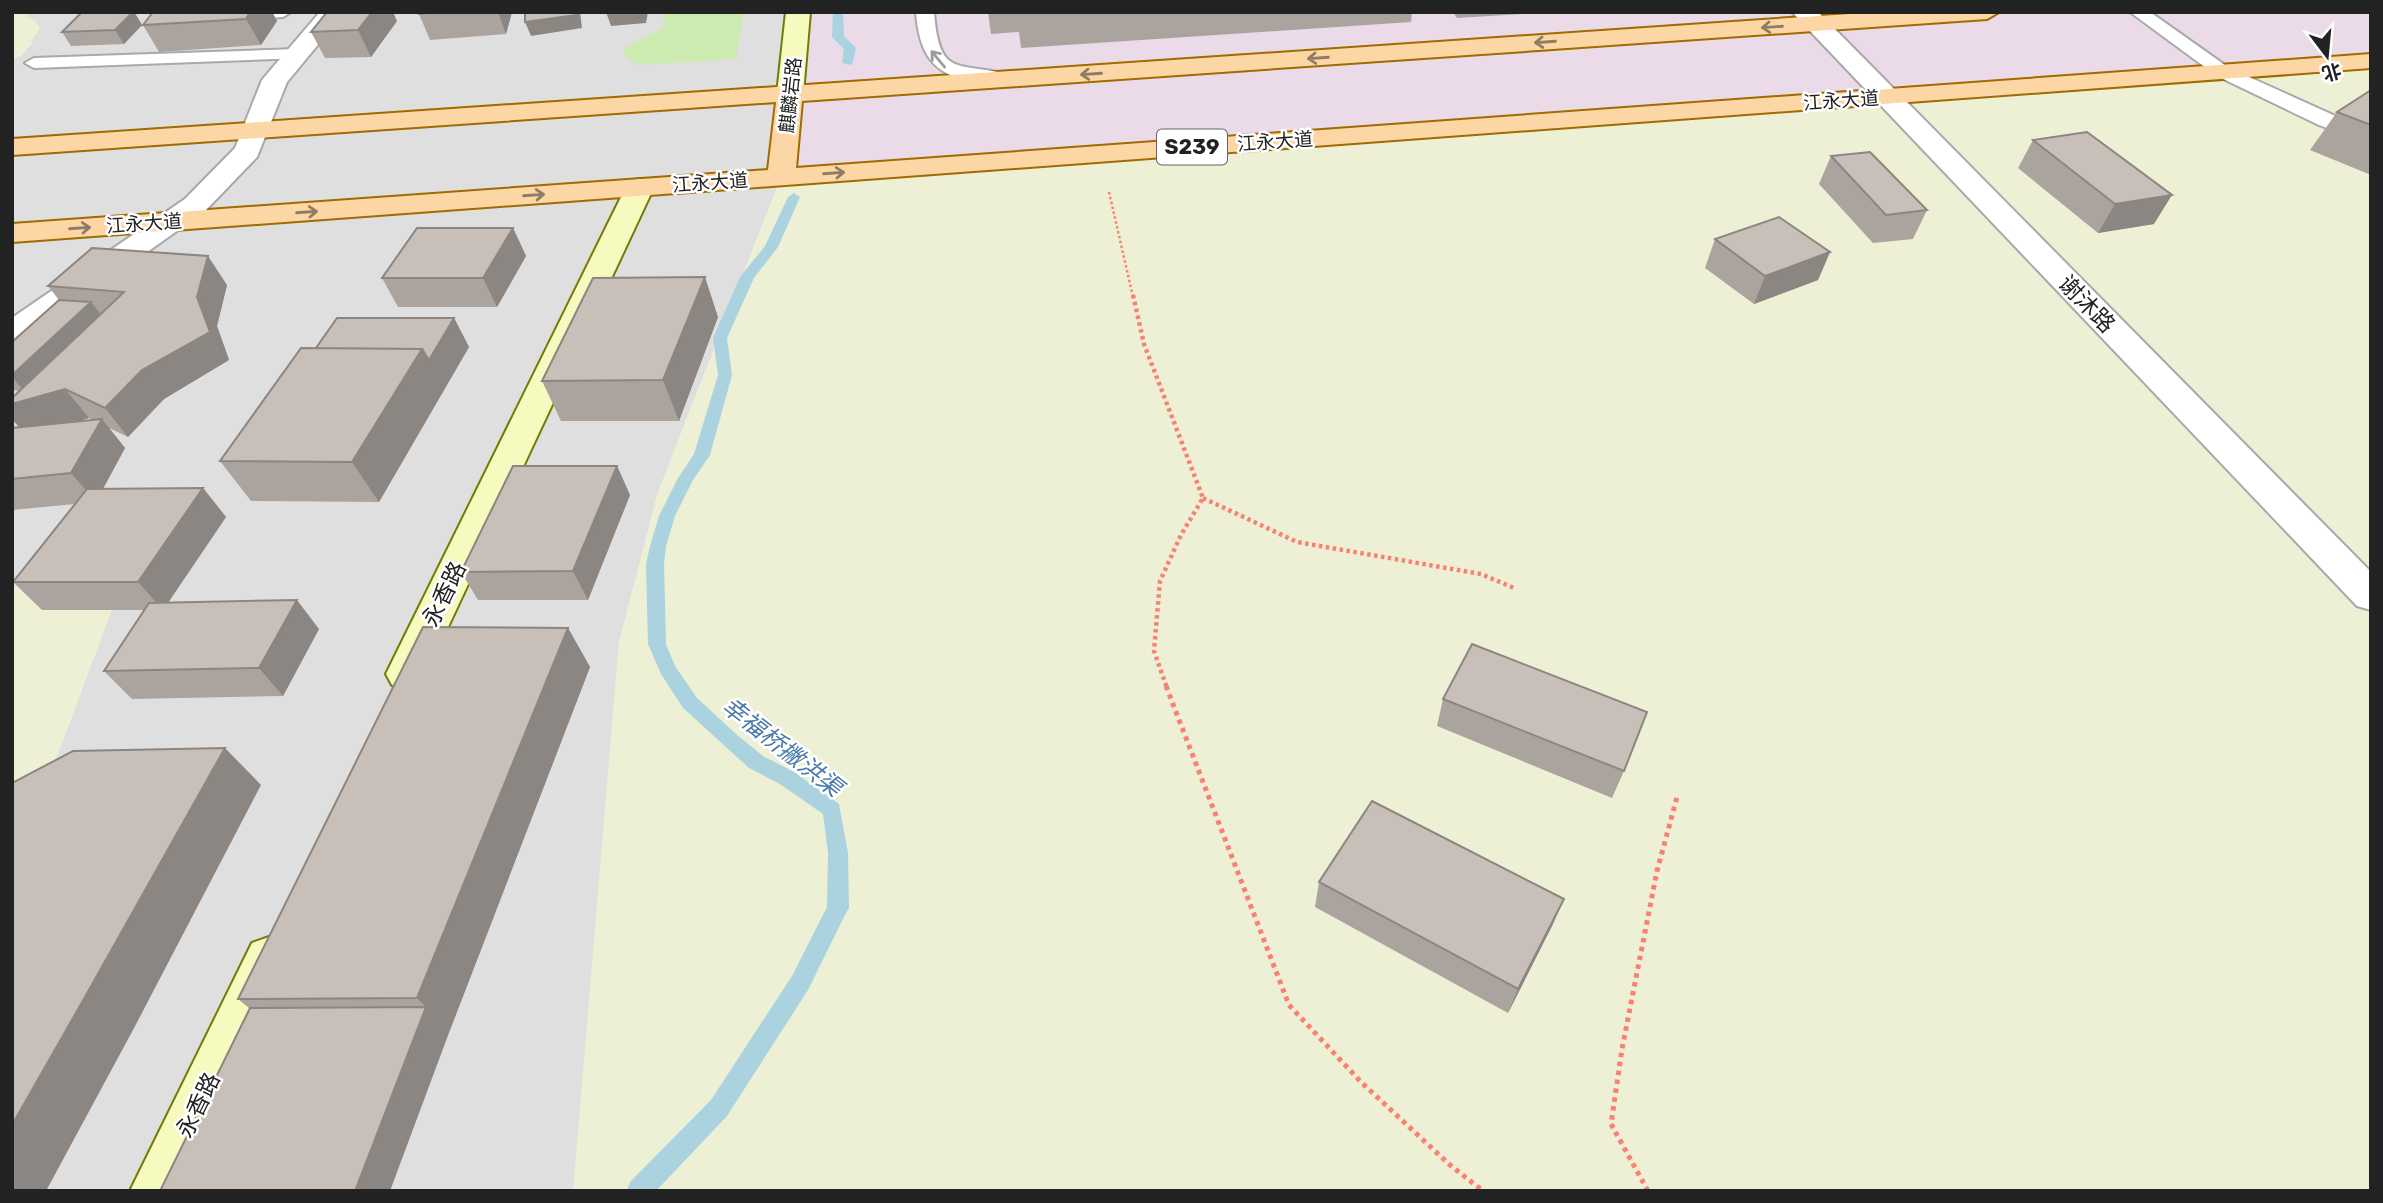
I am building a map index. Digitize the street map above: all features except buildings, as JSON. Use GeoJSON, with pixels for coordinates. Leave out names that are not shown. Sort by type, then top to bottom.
{"type":"FeatureCollection","features":[{"type":"Feature","properties":{"kind":"main road","name":"麒麟岩路"},"geometry":{"type":"LineString","coordinates":[[781,177],[798,12]]}},
{"type":"Feature","properties":{"kind":"main road"},"geometry":{"type":"LineString","coordinates":[[12,147],[1024,78],[1809,18],[1987,12]]}},
{"type":"Feature","properties":{"kind":"main road","name":"江永大道"},"geometry":{"type":"LineString","coordinates":[[12,233],[2371,61]]}},
{"type":"Feature","properties":{"kind":"main road","name":"永香路"},"geometry":{"type":"LineString","coordinates":[[393,702],[640,187]]}},
{"type":"Feature","properties":{"kind":"main road","name":"永香路"},"geometry":{"type":"LineString","coordinates":[[157,1191],[284,927]]}},
{"type":"Feature","properties":{"kind":"street"},"geometry":{"type":"LineString","coordinates":[[12,333],[195,205],[247,151],[275,80],[333,12]]}},
{"type":"Feature","properties":{"kind":"street","name":"谢沐路"},"geometry":{"type":"LineString","coordinates":[[1809,18],[2371,596]]}},
{"type":"Feature","properties":{"kind":"lane"},"geometry":{"type":"LineString","coordinates":[[217,16],[283,12]]}},
{"type":"Feature","properties":{"kind":"lane"},"geometry":{"type":"LineString","coordinates":[[925,12],[925,38],[932,56],[943,68],[964,75],[1024,78]]}},
{"type":"Feature","properties":{"kind":"lane"},"geometry":{"type":"LineString","coordinates":[[2138,12],[2223,72],[2371,139]]}},
{"type":"Feature","properties":{"kind":"lane"},"geometry":{"type":"LineString","coordinates":[[34,63],[297,54]]}},
{"type":"Feature","properties":{"kind":"path"},"geometry":{"type":"LineString","coordinates":[[1082,155],[1102,176],[1112,199],[1126,275],[1144,344],[1203,498],[1297,542],[1481,574],[1514,588]]}},
{"type":"Feature","properties":{"kind":"path"},"geometry":{"type":"LineString","coordinates":[[1203,498],[1181,535],[1160,581],[1154,651],[1181,729],[1289,1005],[1361,1082],[1450,1165],[1483,1191]]}},
{"type":"Feature","properties":{"kind":"path"},"geometry":{"type":"LineString","coordinates":[[1647,1191],[1611,1124],[1622,1049],[1657,871],[1677,797]]}},
{"type":"Feature","properties":{"kind":"shaded area"},"geometry":{"type":"Polygon","coordinates":[[[28,12],[798,12],[781,177],[657,495],[573,1191],[12,1191],[12,59],[22,55],[32,43],[26,17],[28,12]]]}},
{"type":"Feature","properties":{"kind":"shaded area"},"geometry":{"type":"Polygon","coordinates":[[[798,12],[2371,12],[2371,61],[781,177],[798,12]]]}},
{"type":"Feature","properties":{"kind":"green space"},"geometry":{"type":"Polygon","coordinates":[[[12,12],[28,12],[26,17],[36,21],[40,28],[22,55],[12,59],[12,12]]]}},
{"type":"Feature","properties":{"kind":"green space"},"geometry":{"type":"Polygon","coordinates":[[[665,12],[744,12],[736,59],[639,65],[624,56],[624,48],[663,28],[665,12]]]}},
{"type":"Feature","properties":{"kind":"green space"},"geometry":{"type":"Polygon","coordinates":[[[2371,60],[2371,1191],[573,1191],[619,642],[657,495],[781,177],[2371,60]]]}},
{"type":"Feature","properties":{"kind":"green space"},"geometry":{"type":"Polygon","coordinates":[[[12,584],[113,607],[42,797],[12,842],[12,584]]]}},
{"type":"Feature","properties":{"kind":"waterway","name":"幸福桥撇洪渠"},"geometry":{"type":"LineString","coordinates":[[838,12],[838,37],[850,48],[848,63]]}},
{"type":"Feature","properties":{"kind":"waterway","name":"幸福桥撇洪渠"},"geometry":{"type":"LineString","coordinates":[[639,1191],[719,1108],[800,983],[838,908],[838,853],[832,810],[787,778],[756,762],[729,740],[690,703],[667,669],[657,644],[655,564],[658,546],[667,516],[686,478],[702,455],[725,375],[720,338],[747,277],[771,247],[794,197]]}}]}
